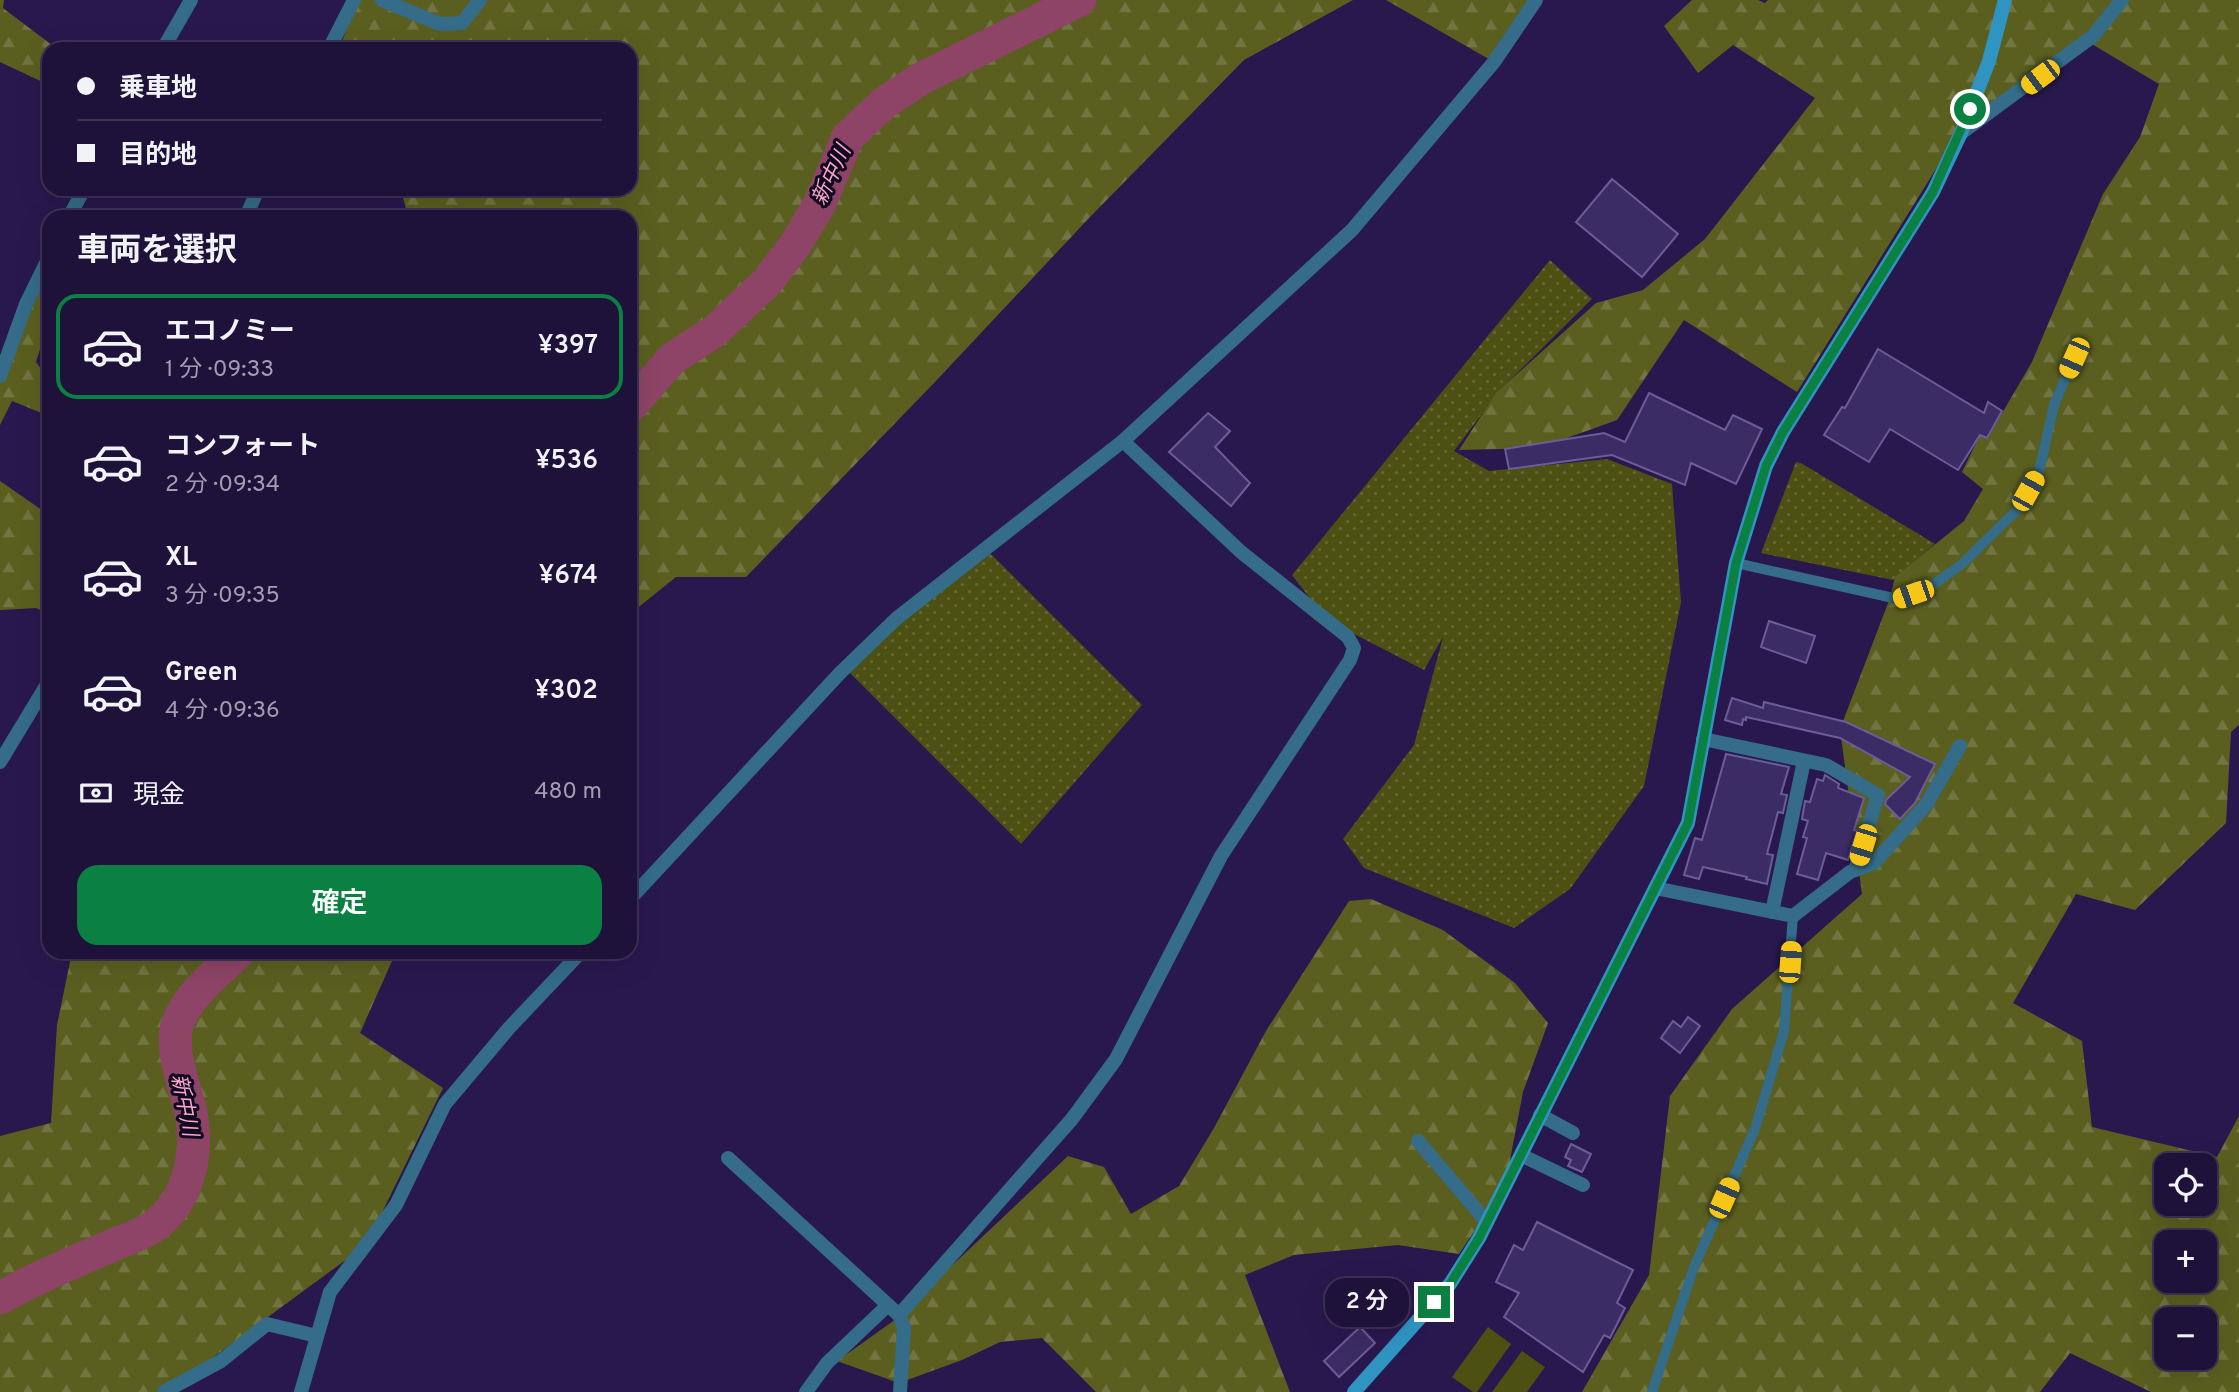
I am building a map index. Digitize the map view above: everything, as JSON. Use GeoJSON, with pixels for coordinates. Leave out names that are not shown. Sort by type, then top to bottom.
{"type":"FeatureCollection","features":[{"type":"Feature","properties":{"kind":"street"},"geometry":{"type":"LineString","coordinates":[[167,42],[191,0]]}},
{"type":"Feature","properties":{"kind":"street"},"geometry":{"type":"LineString","coordinates":[[333,42],[354,0]]}},
{"type":"Feature","properties":{"kind":"street"},"geometry":{"type":"LineString","coordinates":[[382,0],[440,24],[462,23],[480,0]]}},
{"type":"Feature","properties":{"kind":"street"},"geometry":{"type":"LineString","coordinates":[[637,891],[840,673],[897,618],[1124,440],[1352,230],[1494,62],[1536,0]]}},
{"type":"Feature","properties":{"kind":"street"},"geometry":{"type":"LineString","coordinates":[[1354,1392],[1450,1284],[1487,1222],[1688,823],[1736,563],[1766,466],[1783,432],[1933,192],[1961,134],[1989,61],[2005,0]]}},
{"type":"Feature","properties":{"kind":"street"},"geometry":{"type":"LineString","coordinates":[[1961,134],[2093,36],[2122,0]]}},
{"type":"Feature","properties":{"kind":"street"},"geometry":{"type":"LineString","coordinates":[[0,376],[26,304],[42,271]]}},
{"type":"Feature","properties":{"kind":"street"},"geometry":{"type":"LineString","coordinates":[[806,1392],[827,1363],[894,1310],[1072,1119],[1116,1059],[1221,856],[1349,660],[1354,648],[1348,637],[1241,552],[1124,440]]}},
{"type":"Feature","properties":{"kind":"street"},"geometry":{"type":"LineString","coordinates":[[0,762],[42,693]]}},
{"type":"Feature","properties":{"kind":"street"},"geometry":{"type":"LineString","coordinates":[[1703,739],[1826,765],[1878,795],[1855,870]]}},
{"type":"Feature","properties":{"kind":"street"},"geometry":{"type":"LineString","coordinates":[[1655,888],[1793,916],[1855,870],[1874,863],[1926,805],[1959,746]]}},
{"type":"Feature","properties":{"kind":"street"},"geometry":{"type":"LineString","coordinates":[[1772,912],[1804,761]]}},
{"type":"Feature","properties":{"kind":"street"},"geometry":{"type":"LineString","coordinates":[[301,1392],[330,1292],[396,1205],[445,1104],[509,1028],[574,959]]}},
{"type":"Feature","properties":{"kind":"street"},"geometry":{"type":"LineString","coordinates":[[1540,1115],[1573,1133]]}},
{"type":"Feature","properties":{"kind":"street"},"geometry":{"type":"LineString","coordinates":[[1418,1140],[1487,1222]]}},
{"type":"Feature","properties":{"kind":"street"},"geometry":{"type":"LineString","coordinates":[[1521,1155],[1583,1185]]}},
{"type":"Feature","properties":{"kind":"street"},"geometry":{"type":"LineString","coordinates":[[728,1158],[894,1310],[904,1327],[900,1392]]}},
{"type":"Feature","properties":{"kind":"street"},"geometry":{"type":"LineString","coordinates":[[164,1392],[221,1361],[267,1325],[317,1336]]}},
{"type":"Feature","properties":{"kind":"lane"},"geometry":{"type":"LineString","coordinates":[[1736,563],[1898,599],[1927,589],[1962,564],[2018,509],[2039,472],[2054,405],[2074,358]]}},
{"type":"Feature","properties":{"kind":"lane"},"geometry":{"type":"LineString","coordinates":[[1652,1392],[1694,1267],[1755,1129],[1781,1044],[1793,916]]}},
{"type":"Feature","properties":{"kind":"green space"},"geometry":{"type":"Polygon","coordinates":[[[0,0],[4,0],[3,8],[48,42],[42,42],[42,82],[0,62],[0,0]]]}},
{"type":"Feature","properties":{"kind":"green space"},"geometry":{"type":"Polygon","coordinates":[[[358,0],[1353,0],[1244,60],[746,577],[676,577],[637,608],[637,210],[405,210],[403,196],[637,196],[637,42],[342,42],[358,0]]]}},
{"type":"Feature","properties":{"kind":"green space"},"geometry":{"type":"Polygon","coordinates":[[[1386,0],[1543,0],[1494,62],[1386,0]]]}},
{"type":"Feature","properties":{"kind":"green space"},"geometry":{"type":"Polygon","coordinates":[[[1692,0],[1758,0],[1765,3],[1768,0],[2239,0],[2239,725],[2231,732],[2226,823],[2135,910],[2076,894],[2013,1003],[2082,1041],[2092,1127],[2200,1153],[2154,1153],[2154,1216],[2217,1216],[2217,1157],[2239,1116],[2239,1392],[2151,1392],[2070,1353],[2040,1392],[1582,1392],[1649,1275],[1670,1096],[1732,1009],[1862,894],[1840,729],[1890,598],[1895,577],[1964,521],[1983,489],[1962,472],[1980,435],[1987,439],[2032,362],[2103,194],[2140,137],[2159,84],[2085,40],[1959,132],[1797,392],[1684,320],[1617,420],[1539,448],[1459,450],[1496,393],[1596,303],[1643,290],[1705,239],[1815,98],[1733,45],[1698,73],[1664,26],[1692,0]]]}},
{"type":"Feature","properties":{"kind":"green space"},"geometry":{"type":"Polygon","coordinates":[[[1550,260],[1592,299],[1500,390],[1454,451],[1489,471],[1607,459],[1672,484],[1681,602],[1644,786],[1570,889],[1514,928],[1364,868],[1343,839],[1414,745],[1443,637],[1424,670],[1327,620],[1292,575],[1550,260]]]}},
{"type":"Feature","properties":{"kind":"green space"},"geometry":{"type":"Polygon","coordinates":[[[42,277],[42,343],[36,362],[42,370],[42,413],[12,401],[0,425],[0,370],[42,277]]]}},
{"type":"Feature","properties":{"kind":"green space"},"geometry":{"type":"Polygon","coordinates":[[[1796,462],[1935,544],[1893,580],[1761,553],[1796,462]]]}},
{"type":"Feature","properties":{"kind":"green space"},"geometry":{"type":"Polygon","coordinates":[[[0,481],[42,510],[42,611],[36,608],[0,610],[0,481]]]}},
{"type":"Feature","properties":{"kind":"green space"},"geometry":{"type":"Polygon","coordinates":[[[990,553],[1142,705],[1021,844],[849,672],[904,612],[990,553]]]}},
{"type":"Feature","properties":{"kind":"green space"},"geometry":{"type":"Polygon","coordinates":[[[1371,899],[1443,930],[1515,983],[1548,1023],[1523,1092],[1505,1186],[1459,1254],[1398,1245],[1294,1255],[1245,1275],[1290,1392],[1096,1392],[1042,1338],[1000,1342],[962,1360],[899,1383],[837,1361],[892,1322],[1068,1156],[1104,1167],[1131,1214],[1179,1186],[1214,1128],[1266,1031],[1349,901],[1371,899]]]}},
{"type":"Feature","properties":{"kind":"green space"},"geometry":{"type":"Polygon","coordinates":[[[71,959],[393,959],[360,1033],[443,1088],[366,1245],[166,1392],[0,1392],[0,1136],[51,1123],[57,1025],[71,959]]]}},
{"type":"Feature","properties":{"kind":"green space"},"geometry":{"type":"Polygon","coordinates":[[[1488,1327],[1511,1344],[1477,1392],[1473,1392],[1452,1377],[1488,1327]]]}},
{"type":"Feature","properties":{"kind":"green space"},"geometry":{"type":"Polygon","coordinates":[[[1522,1351],[1545,1367],[1527,1392],[1492,1392],[1522,1351]]]}},
{"type":"Feature","properties":{"kind":"building"},"geometry":{"type":"Polygon","coordinates":[[[1612,179],[1678,234],[1642,277],[1576,222],[1612,179]]]}},
{"type":"Feature","properties":{"kind":"building"},"geometry":{"type":"Polygon","coordinates":[[[1878,349],[1984,413],[1988,402],[2002,411],[1987,438],[1980,435],[1958,470],[1890,429],[1869,462],[1824,435],[1842,407],[1845,408],[1878,349]]]}},
{"type":"Feature","properties":{"kind":"building"},"geometry":{"type":"Polygon","coordinates":[[[1649,393],[1725,430],[1733,415],[1762,429],[1736,484],[1691,463],[1685,485],[1612,455],[1509,469],[1505,449],[1604,433],[1625,442],[1649,393]]]}},
{"type":"Feature","properties":{"kind":"building"},"geometry":{"type":"Polygon","coordinates":[[[1208,413],[1230,431],[1215,447],[1250,483],[1231,506],[1169,452],[1208,413]]]}},
{"type":"Feature","properties":{"kind":"building"},"geometry":{"type":"Polygon","coordinates":[[[1769,621],[1815,636],[1806,663],[1761,647],[1769,621]]]}},
{"type":"Feature","properties":{"kind":"building"},"geometry":{"type":"Polygon","coordinates":[[[1732,698],[1763,708],[1764,702],[1846,722],[1935,764],[1915,803],[1900,819],[1885,804],[1910,777],[1840,738],[1746,717],[1742,725],[1725,720],[1732,698]]]}},
{"type":"Feature","properties":{"kind":"building"},"geometry":{"type":"Polygon","coordinates":[[[1726,754],[1789,767],[1781,794],[1787,795],[1783,813],[1778,812],[1767,854],[1773,855],[1767,884],[1703,867],[1699,879],[1684,875],[1695,838],[1702,840],[1726,754]]]}},
{"type":"Feature","properties":{"kind":"building"},"geometry":{"type":"Polygon","coordinates":[[[1825,775],[1839,784],[1838,788],[1864,798],[1848,860],[1826,853],[1818,880],[1797,874],[1807,838],[1803,837],[1808,821],[1802,819],[1805,801],[1810,802],[1817,779],[1823,781],[1825,775]]]}},
{"type":"Feature","properties":{"kind":"building"},"geometry":{"type":"Polygon","coordinates":[[[1688,1017],[1700,1026],[1680,1053],[1661,1038],[1673,1021],[1681,1027],[1688,1017]]]}},
{"type":"Feature","properties":{"kind":"building"},"geometry":{"type":"Polygon","coordinates":[[[1571,1144],[1591,1154],[1582,1172],[1568,1166],[1571,1160],[1565,1157],[1571,1144]]]}},
{"type":"Feature","properties":{"kind":"building"},"geometry":{"type":"Polygon","coordinates":[[[1537,1222],[1633,1270],[1617,1303],[1625,1308],[1610,1338],[1604,1335],[1583,1372],[1504,1317],[1519,1293],[1496,1282],[1514,1245],[1523,1250],[1537,1222]]]}},
{"type":"Feature","properties":{"kind":"building"},"geometry":{"type":"Polygon","coordinates":[[[1360,1327],[1375,1343],[1339,1377],[1324,1361],[1360,1327]]]}},
{"type":"Feature","properties":{"kind":"waterway","name":"新中川"},"geometry":{"type":"LineString","coordinates":[[637,399],[672,359],[716,330],[767,282],[795,245],[819,205],[848,137],[884,103],[922,78],[1080,0]]}},
{"type":"Feature","properties":{"kind":"waterway","name":"新中川"},"geometry":{"type":"LineString","coordinates":[[0,1298],[55,1270],[146,1231],[175,1205],[188,1175],[193,1142],[190,1109],[176,1052],[176,1030],[190,1001],[231,959]]}},
{"type":"Feature","properties":{"kind":"route"},"geometry":{"type":"LineString","coordinates":[[1434,1302],[1450,1284],[1479,1238],[1688,823],[1736,563],[1766,466],[1783,432],[1933,192],[1970,109]]}}]}
